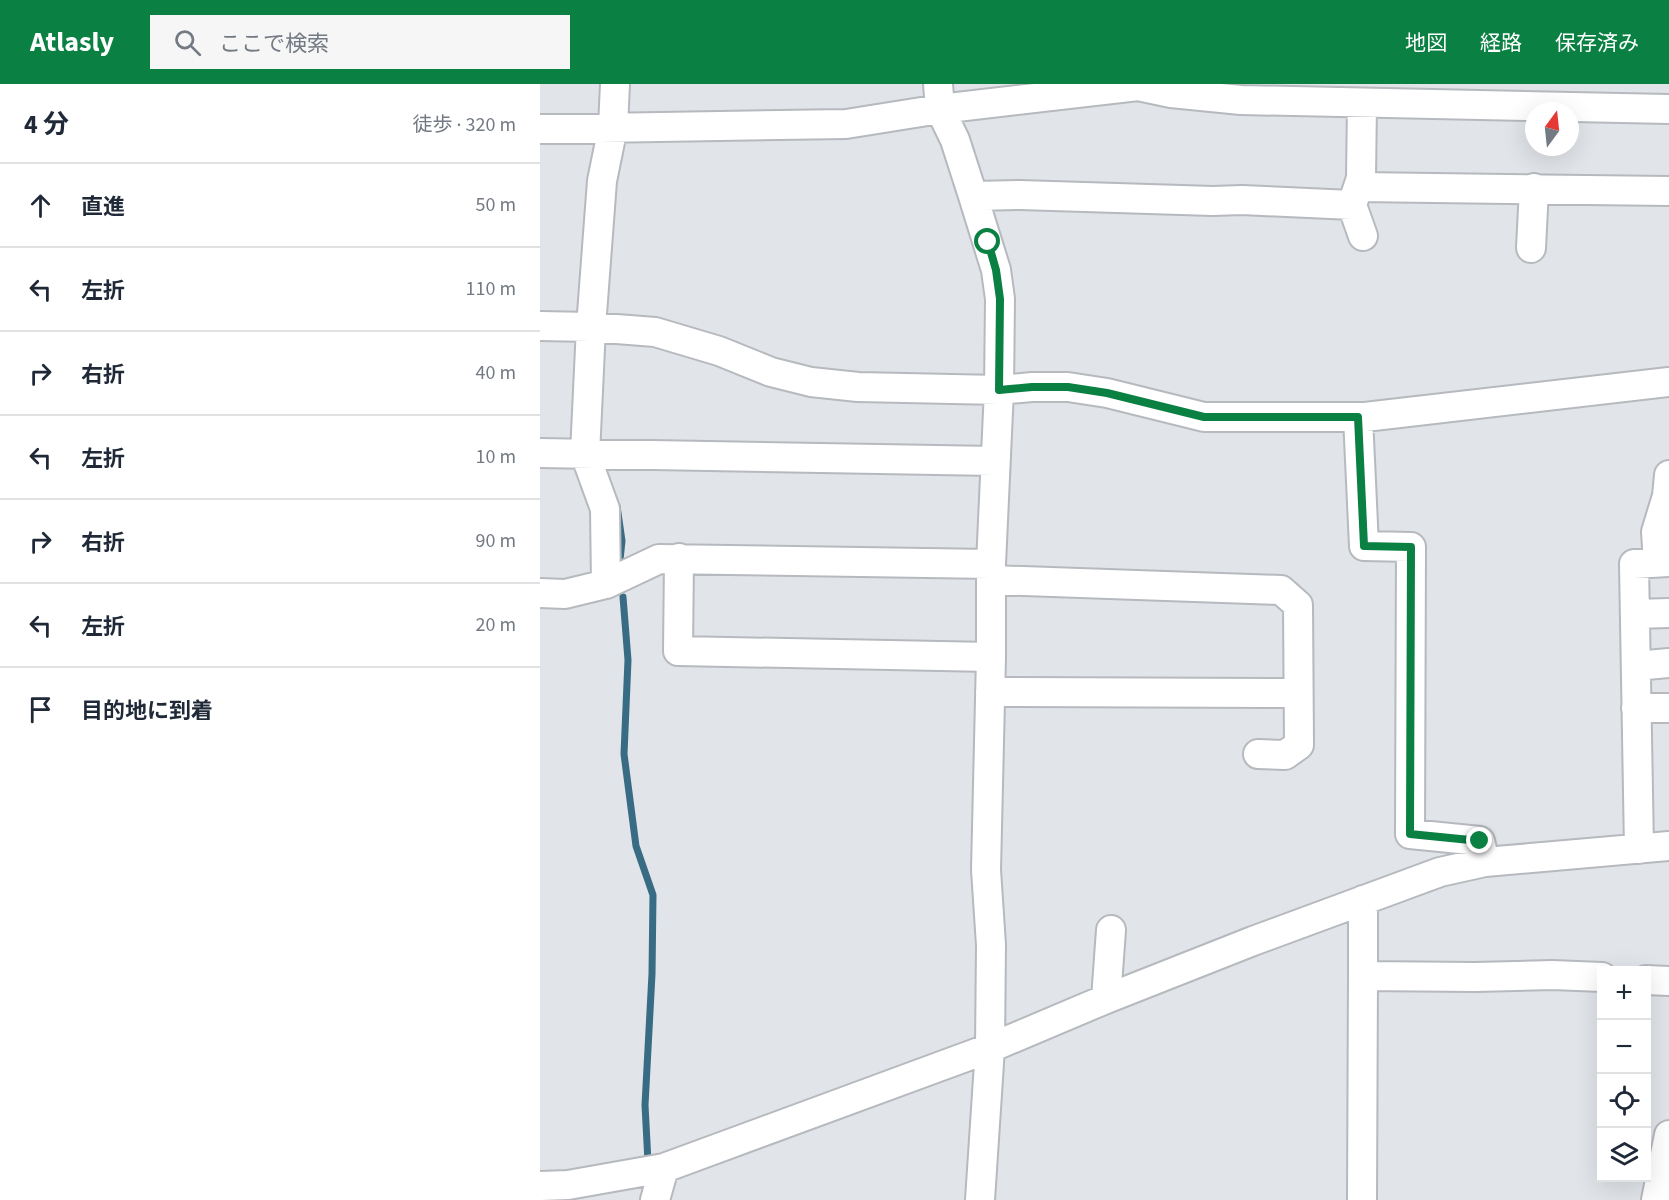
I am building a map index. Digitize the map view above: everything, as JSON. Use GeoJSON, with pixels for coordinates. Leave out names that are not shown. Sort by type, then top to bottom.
{"type":"FeatureCollection","features":[{"type":"Feature","properties":{"kind":"street"},"geometry":{"type":"LineString","coordinates":[[606,585],[605,509],[585,454],[591,327],[602,181],[613,128],[615,84]]}},
{"type":"Feature","properties":{"kind":"street"},"geometry":{"type":"LineString","coordinates":[[540,129],[846,124],[939,97],[1138,86],[1171,93],[1241,100],[1351,97],[1669,109]]}},
{"type":"Feature","properties":{"kind":"street"},"geometry":{"type":"LineString","coordinates":[[939,97],[974,196],[996,270],[1000,299],[986,870],[991,945],[990,1048],[980,1200]]}},
{"type":"Feature","properties":{"kind":"street"},"geometry":{"type":"LineString","coordinates":[[1351,97],[1362,152],[1356,196],[1363,236]]}},
{"type":"Feature","properties":{"kind":"street"},"geometry":{"type":"LineString","coordinates":[[974,196],[1356,196],[1534,188],[1669,191]]}},
{"type":"Feature","properties":{"kind":"street"},"geometry":{"type":"LineString","coordinates":[[1531,248],[1534,188]]}},
{"type":"Feature","properties":{"kind":"street"},"geometry":{"type":"LineString","coordinates":[[540,326],[655,332],[718,351],[771,372],[811,382],[858,387],[1078,389],[1107,393],[1204,417],[1358,417],[1669,382]]}},
{"type":"Feature","properties":{"kind":"street"},"geometry":{"type":"LineString","coordinates":[[1358,417],[1364,546],[1411,547],[1410,834],[1480,841],[1485,862]]}},
{"type":"Feature","properties":{"kind":"street"},"geometry":{"type":"LineString","coordinates":[[540,453],[995,461]]}},
{"type":"Feature","properties":{"kind":"street"},"geometry":{"type":"LineString","coordinates":[[1639,849],[1634,564],[1664,562],[1656,532],[1667,496],[1669,476]]}},
{"type":"Feature","properties":{"kind":"street"},"geometry":{"type":"LineString","coordinates":[[679,558],[678,651],[991,657]]}},
{"type":"Feature","properties":{"kind":"street"},"geometry":{"type":"LineString","coordinates":[[540,593],[565,594],[606,585],[659,559],[679,558],[992,572],[1281,590],[1298,605],[1299,745],[1285,755],[1258,754]]}},
{"type":"Feature","properties":{"kind":"street"},"geometry":{"type":"LineString","coordinates":[[1635,614],[1669,613]]}},
{"type":"Feature","properties":{"kind":"street"},"geometry":{"type":"LineString","coordinates":[[1636,666],[1669,663]]}},
{"type":"Feature","properties":{"kind":"street"},"geometry":{"type":"LineString","coordinates":[[990,692],[1298,693]]}},
{"type":"Feature","properties":{"kind":"street"},"geometry":{"type":"LineString","coordinates":[[1636,708],[1669,708]]}},
{"type":"Feature","properties":{"kind":"street"},"geometry":{"type":"LineString","coordinates":[[540,1186],[568,1185],[664,1168],[990,1048],[1106,999],[1440,872],[1485,862],[1669,846]]}},
{"type":"Feature","properties":{"kind":"street"},"geometry":{"type":"LineString","coordinates":[[1362,1200],[1363,900]]}},
{"type":"Feature","properties":{"kind":"street"},"geometry":{"type":"LineString","coordinates":[[1106,999],[1111,930]]}},
{"type":"Feature","properties":{"kind":"street"},"geometry":{"type":"LineString","coordinates":[[1363,976],[1597,977]]}},
{"type":"Feature","properties":{"kind":"street"},"geometry":{"type":"LineString","coordinates":[[1651,980],[1669,981]]}},
{"type":"Feature","properties":{"kind":"street"},"geometry":{"type":"LineString","coordinates":[[1656,1200],[1669,1135]]}},
{"type":"Feature","properties":{"kind":"street"},"geometry":{"type":"LineString","coordinates":[[655,1200],[664,1168]]}},
{"type":"Feature","properties":{"kind":"waterway"},"geometry":{"type":"LineString","coordinates":[[617,506],[622,541],[620,560]]}},
{"type":"Feature","properties":{"kind":"waterway"},"geometry":{"type":"LineString","coordinates":[[623,597],[628,660],[624,754],[636,846],[653,895],[652,974],[645,1105],[648,1162]]}},
{"type":"Feature","properties":{"kind":"route"},"geometry":{"type":"LineString","coordinates":[[988,242],[996,270],[1000,299],[999,390],[1068,387],[1107,393],[1204,417],[1358,417],[1364,546],[1411,547],[1410,834],[1480,841]]}}]}
